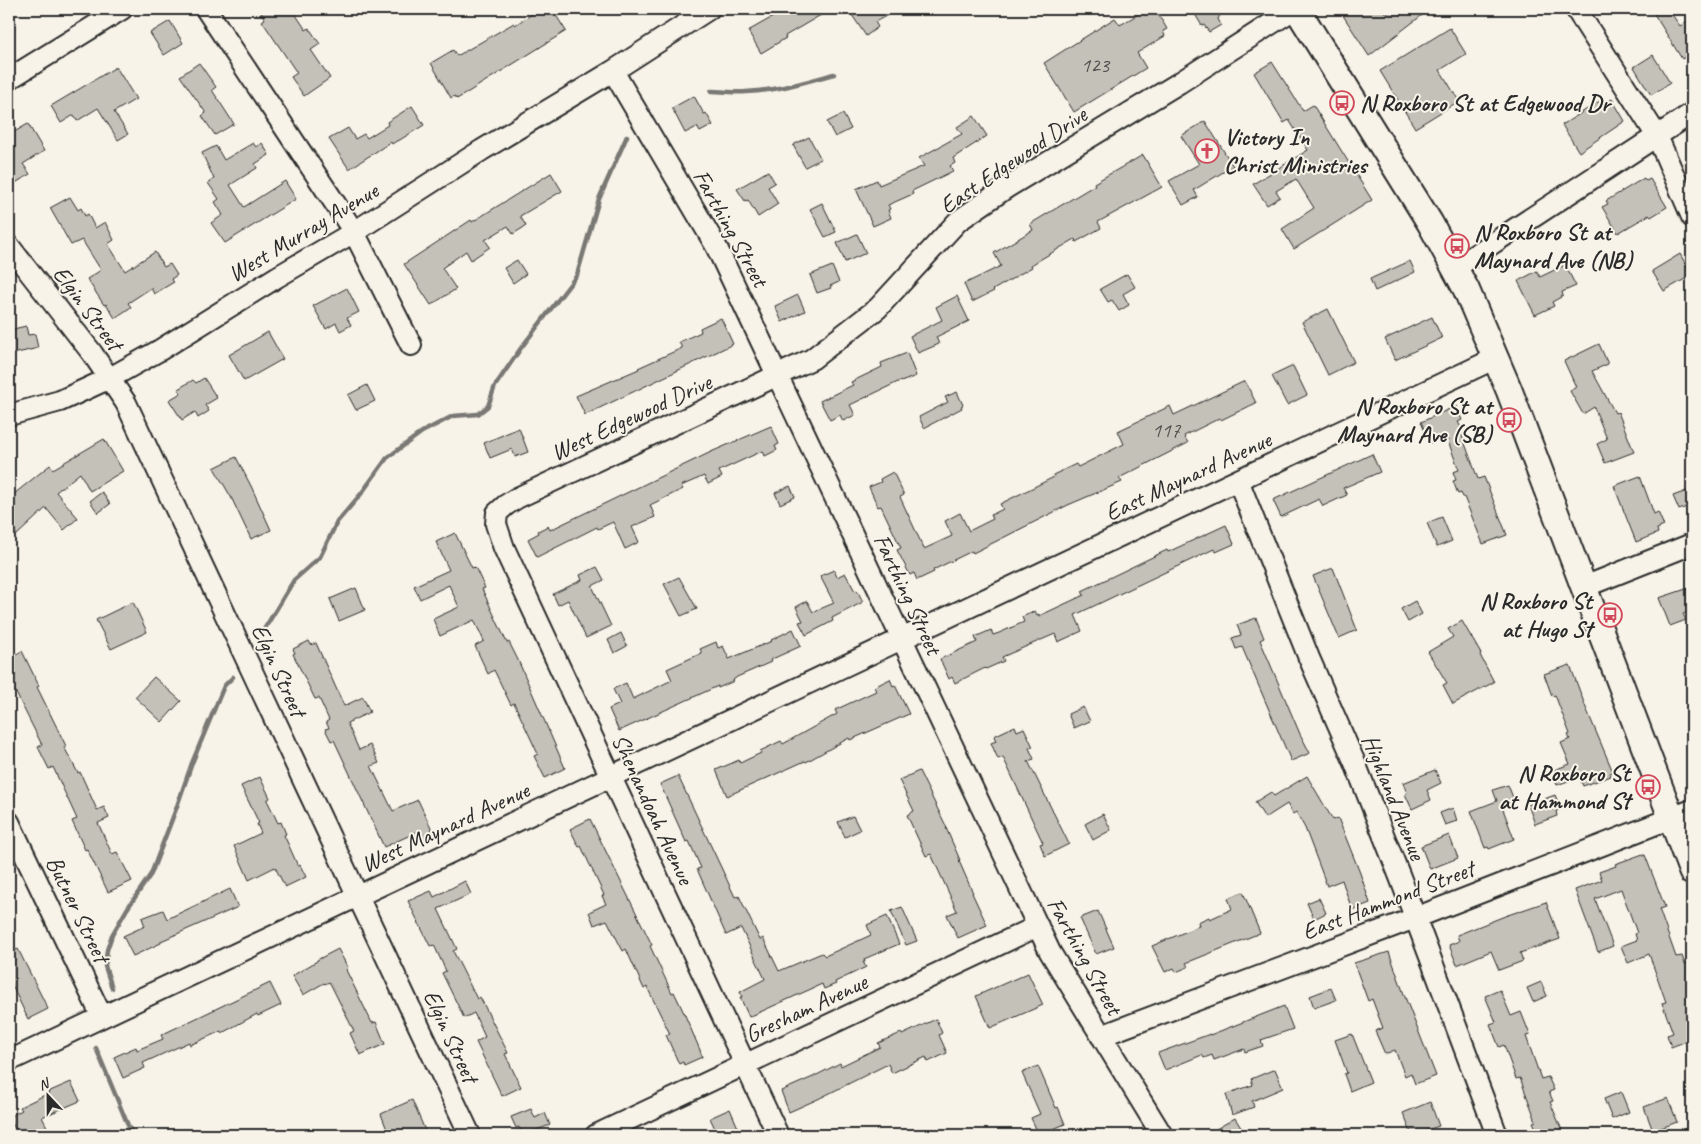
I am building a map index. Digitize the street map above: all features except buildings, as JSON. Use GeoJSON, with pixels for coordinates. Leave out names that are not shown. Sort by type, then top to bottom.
{"type":"FeatureCollection","features":[{"type":"Feature","properties":{"kind":"main road"},"geometry":{"type":"LineString","coordinates":[[1296,9],[1430,223],[1466,289],[1509,390],[1584,587],[1682,814],[1692,872]]}},
{"type":"Feature","properties":{"kind":"street"},"geometry":{"type":"LineString","coordinates":[[9,79],[122,9]]}},
{"type":"Feature","properties":{"kind":"street"},"geometry":{"type":"LineString","coordinates":[[206,9],[354,232],[411,344]]}},
{"type":"Feature","properties":{"kind":"street","name":"West Murray Avenue"},"geometry":{"type":"LineString","coordinates":[[9,415],[60,401],[110,378],[354,232],[482,150],[613,72],[709,9]]}},
{"type":"Feature","properties":{"kind":"street","name":"East Edgewood Drive"},"geometry":{"type":"LineString","coordinates":[[778,375],[812,359],[878,308],[958,221],[1006,188],[1179,83],[1296,9]]}},
{"type":"Feature","properties":{"kind":"street"},"geometry":{"type":"LineString","coordinates":[[1576,9],[1657,136],[1692,217]]}},
{"type":"Feature","properties":{"kind":"street","name":"Farthing Street"},"geometry":{"type":"LineString","coordinates":[[613,72],[716,246],[1050,952],[1162,1135]]}},
{"type":"Feature","properties":{"kind":"street"},"geometry":{"type":"LineString","coordinates":[[1455,268],[1692,113]]}},
{"type":"Feature","properties":{"kind":"street","name":"Elgin Street"},"geometry":{"type":"LineString","coordinates":[[9,246],[92,353],[126,403],[470,1135]]}},
{"type":"Feature","properties":{"kind":"street","name":"East Maynard Avenue"},"geometry":{"type":"LineString","coordinates":[[902,638],[1496,358]]}},
{"type":"Feature","properties":{"kind":"street","name":"West Edgewood Drive"},"geometry":{"type":"LineString","coordinates":[[506,505],[778,375]]}},
{"type":"Feature","properties":{"kind":"street","name":"Highland Avenue"},"geometry":{"type":"LineString","coordinates":[[1238,480],[1309,658],[1355,763],[1497,1135]]}},
{"type":"Feature","properties":{"kind":"street","name":"Shenandoah Avenue"},"geometry":{"type":"LineString","coordinates":[[506,505],[497,513],[496,524],[504,548],[778,1135]]}},
{"type":"Feature","properties":{"kind":"street"},"geometry":{"type":"LineString","coordinates":[[1584,587],[1692,544]]}},
{"type":"Feature","properties":{"kind":"street","name":"West Maynard Avenue"},"geometry":{"type":"LineString","coordinates":[[9,1061],[902,638]]}},
{"type":"Feature","properties":{"kind":"street","name":"East Hammond Street"},"geometry":{"type":"LineString","coordinates":[[1101,1036],[1415,918],[1682,814]]}},
{"type":"Feature","properties":{"kind":"street","name":"Butner Street"},"geometry":{"type":"LineString","coordinates":[[9,822],[102,1017]]}},
{"type":"Feature","properties":{"kind":"street","name":"Gresham Avenue"},"geometry":{"type":"LineString","coordinates":[[596,1135],[1038,926]]}},
{"type":"Feature","properties":{"kind":"waterway"},"geometry":{"type":"LineString","coordinates":[[711,91],[742,92],[768,90],[834,74]]}},
{"type":"Feature","properties":{"kind":"waterway"},"geometry":{"type":"LineString","coordinates":[[262,633],[294,580],[320,557],[337,522],[361,494],[387,458],[422,432],[453,416],[478,414],[488,406],[495,386],[521,348],[577,275],[599,199],[627,136]]}},
{"type":"Feature","properties":{"kind":"waterway"},"geometry":{"type":"LineString","coordinates":[[112,988],[105,966],[107,950],[112,935],[151,874],[192,763],[224,686],[233,677]]}},
{"type":"Feature","properties":{"kind":"waterway"},"geometry":{"type":"LineString","coordinates":[[96,1048],[132,1135]]}},
{"type":"Feature","properties":{"kind":"place","name":"N Roxboro St at Edgewood Dr"},"geometry":{"type":"Point","coordinates":[1342,103]}},
{"type":"Feature","properties":{"kind":"place","name":"Victory In Christ Ministries"},"geometry":{"type":"Point","coordinates":[1207,151]}},
{"type":"Feature","properties":{"kind":"place","name":"N Roxboro St at Maynard Ave (NB)"},"geometry":{"type":"Point","coordinates":[1457,246]}},
{"type":"Feature","properties":{"kind":"place","name":"N Roxboro St at Maynard Ave (SB)"},"geometry":{"type":"Point","coordinates":[1509,420]}},
{"type":"Feature","properties":{"kind":"place","name":"N Roxboro St at Hugo St"},"geometry":{"type":"Point","coordinates":[1610,615]}},
{"type":"Feature","properties":{"kind":"place","name":"N Roxboro St at Hammond St"},"geometry":{"type":"Point","coordinates":[1648,787]}}]}
